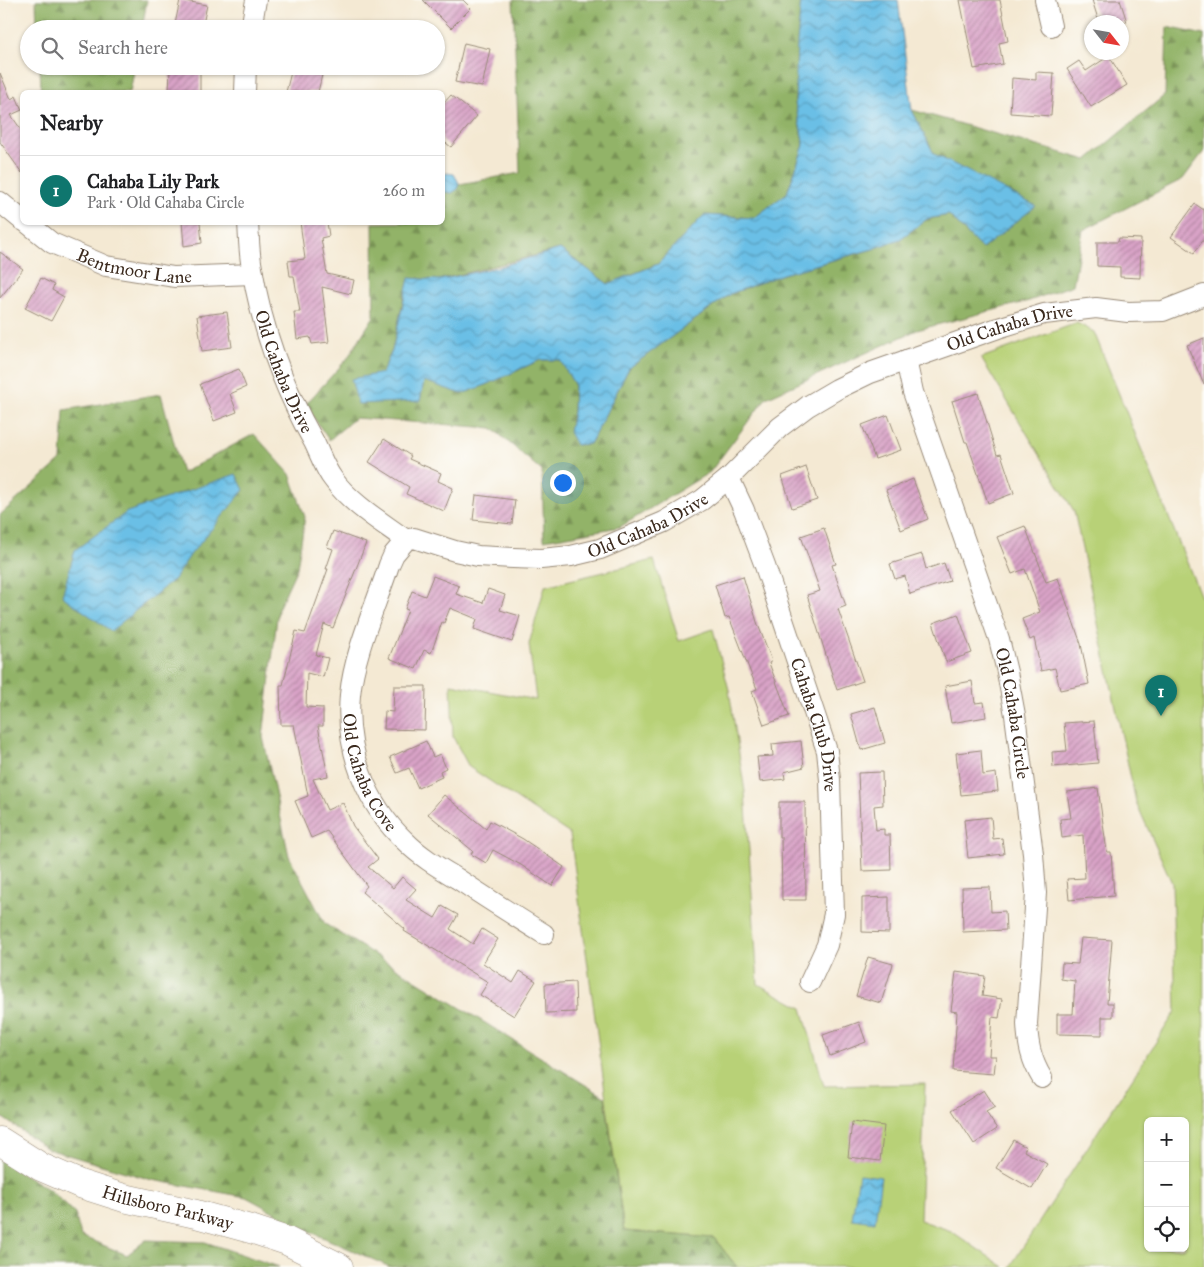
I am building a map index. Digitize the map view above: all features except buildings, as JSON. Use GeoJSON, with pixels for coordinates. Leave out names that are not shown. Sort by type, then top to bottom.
{"type":"FeatureCollection","features":[{"type":"Feature","properties":{"kind":"street"},"geometry":{"type":"LineString","coordinates":[[255,20],[256,0]]}},
{"type":"Feature","properties":{"kind":"street"},"geometry":{"type":"LineString","coordinates":[[1044,0],[1051,26]]}},
{"type":"Feature","properties":{"kind":"street"},"geometry":{"type":"LineString","coordinates":[[244,90],[245,75]]}},
{"type":"Feature","properties":{"kind":"street"},"geometry":{"type":"LineString","coordinates":[[0,202],[20,218]]}},
{"type":"Feature","properties":{"kind":"street","name":"Bentmoor Lane"},"geometry":{"type":"LineString","coordinates":[[30,225],[52,243],[106,266],[174,277],[253,274]]}},
{"type":"Feature","properties":{"kind":"street","name":"Old Cahaba Drive"},"geometry":{"type":"LineString","coordinates":[[248,225],[253,274],[262,317],[281,377],[297,412],[333,479],[360,506],[406,540],[414,538],[478,556],[537,559],[571,556],[600,549],[664,522],[702,500],[729,478],[780,427],[808,406],[837,388],[906,360],[1044,314],[1096,308],[1128,312],[1163,311],[1204,295]]}},
{"type":"Feature","properties":{"kind":"street","name":"Old Cahaba Circle"},"geometry":{"type":"LineString","coordinates":[[906,360],[913,392],[998,638],[1007,672],[1015,716],[1035,883],[1027,1024],[1028,1044],[1034,1063],[1042,1078]]}},
{"type":"Feature","properties":{"kind":"street","name":"Cahaba Club Drive"},"geometry":{"type":"LineString","coordinates":[[729,478],[744,510],[765,566],[827,750],[830,780],[834,914],[827,945],[810,982]]}},
{"type":"Feature","properties":{"kind":"street","name":"Old Cahaba Cove"},"geometry":{"type":"LineString","coordinates":[[406,540],[394,554],[389,565],[356,661],[350,695],[350,725],[357,763],[376,805],[393,829],[406,842],[425,858],[544,934]]}},
{"type":"Feature","properties":{"kind":"street","name":"Hillsboro Parkway"},"geometry":{"type":"LineString","coordinates":[[0,1141],[41,1167],[74,1181],[124,1198],[196,1214],[254,1230],[286,1241],[340,1267]]}},
{"type":"Feature","properties":{"kind":"green space"},"geometry":{"type":"Polygon","coordinates":[[[36,0],[147,0],[144,20],[37,20],[36,0]]]}},
{"type":"Feature","properties":{"kind":"green space"},"geometry":{"type":"Polygon","coordinates":[[[513,0],[801,0],[795,103],[804,145],[787,193],[754,218],[704,215],[658,264],[608,284],[560,249],[439,280],[404,297],[392,351],[382,373],[420,401],[424,380],[486,385],[540,360],[561,360],[574,384],[573,412],[569,432],[590,444],[629,368],[730,294],[783,274],[873,249],[900,239],[927,219],[949,215],[982,249],[1035,206],[934,155],[912,110],[1087,160],[1165,95],[1167,27],[1204,35],[1204,151],[1183,179],[1083,230],[1073,285],[1029,301],[917,330],[766,398],[710,472],[620,527],[544,540],[542,471],[492,428],[355,418],[329,440],[305,405],[347,359],[374,316],[373,225],[445,225],[445,187],[520,173],[513,0]]]}},
{"type":"Feature","properties":{"kind":"green space"},"geometry":{"type":"Polygon","coordinates":[[[40,75],[133,75],[130,90],[41,90],[40,75]]]}},
{"type":"Feature","properties":{"kind":"green space"},"geometry":{"type":"Polygon","coordinates":[[[1077,323],[1094,332],[1203,602],[1204,1267],[1010,1267],[1176,1011],[1172,883],[1136,802],[1074,511],[981,358],[1077,323]]]}},
{"type":"Feature","properties":{"kind":"green space"},"geometry":{"type":"Polygon","coordinates":[[[161,394],[182,473],[254,434],[290,474],[305,517],[297,568],[278,609],[263,737],[289,856],[325,924],[605,1097],[624,1231],[714,1238],[737,1267],[390,1267],[311,1232],[246,1197],[152,1180],[48,1149],[0,1116],[0,515],[61,460],[64,410],[161,394]]]}},
{"type":"Feature","properties":{"kind":"green space"},"geometry":{"type":"Polygon","coordinates":[[[654,560],[679,641],[713,629],[729,690],[745,792],[758,984],[802,1008],[824,1086],[925,1084],[920,1220],[951,1231],[1004,1267],[737,1267],[714,1238],[624,1231],[570,834],[469,767],[453,737],[451,684],[536,700],[529,644],[545,586],[654,560]]]}},
{"type":"Feature","properties":{"kind":"green space"},"geometry":{"type":"Polygon","coordinates":[[[0,1160],[50,1190],[75,1214],[81,1236],[127,1255],[146,1240],[205,1242],[279,1267],[0,1267],[0,1160]]]}},
{"type":"Feature","properties":{"kind":"water"},"geometry":{"type":"Polygon","coordinates":[[[801,0],[898,0],[912,110],[934,154],[1036,206],[982,249],[949,215],[927,219],[900,239],[873,249],[783,274],[730,294],[629,368],[590,444],[576,445],[569,432],[573,412],[574,384],[560,360],[540,360],[462,394],[424,381],[420,401],[358,404],[351,379],[382,373],[392,351],[409,278],[439,280],[498,267],[560,249],[608,284],[658,264],[704,215],[754,218],[787,193],[804,145],[795,103],[797,42],[801,0]]]}},
{"type":"Feature","properties":{"kind":"water"},"geometry":{"type":"Polygon","coordinates":[[[445,174],[454,174],[459,183],[458,189],[452,193],[445,192],[445,174]]]}},
{"type":"Feature","properties":{"kind":"water"},"geometry":{"type":"Polygon","coordinates":[[[236,474],[244,490],[191,554],[174,579],[111,631],[62,596],[75,550],[127,512],[236,474]]]}},
{"type":"Feature","properties":{"kind":"water"},"geometry":{"type":"Polygon","coordinates":[[[859,1174],[881,1177],[875,1222],[852,1219],[859,1174]]]}},
{"type":"Feature","properties":{"kind":"place","name":"Cahaba Lily Park"},"geometry":{"type":"Point","coordinates":[1161,716]}}]}
